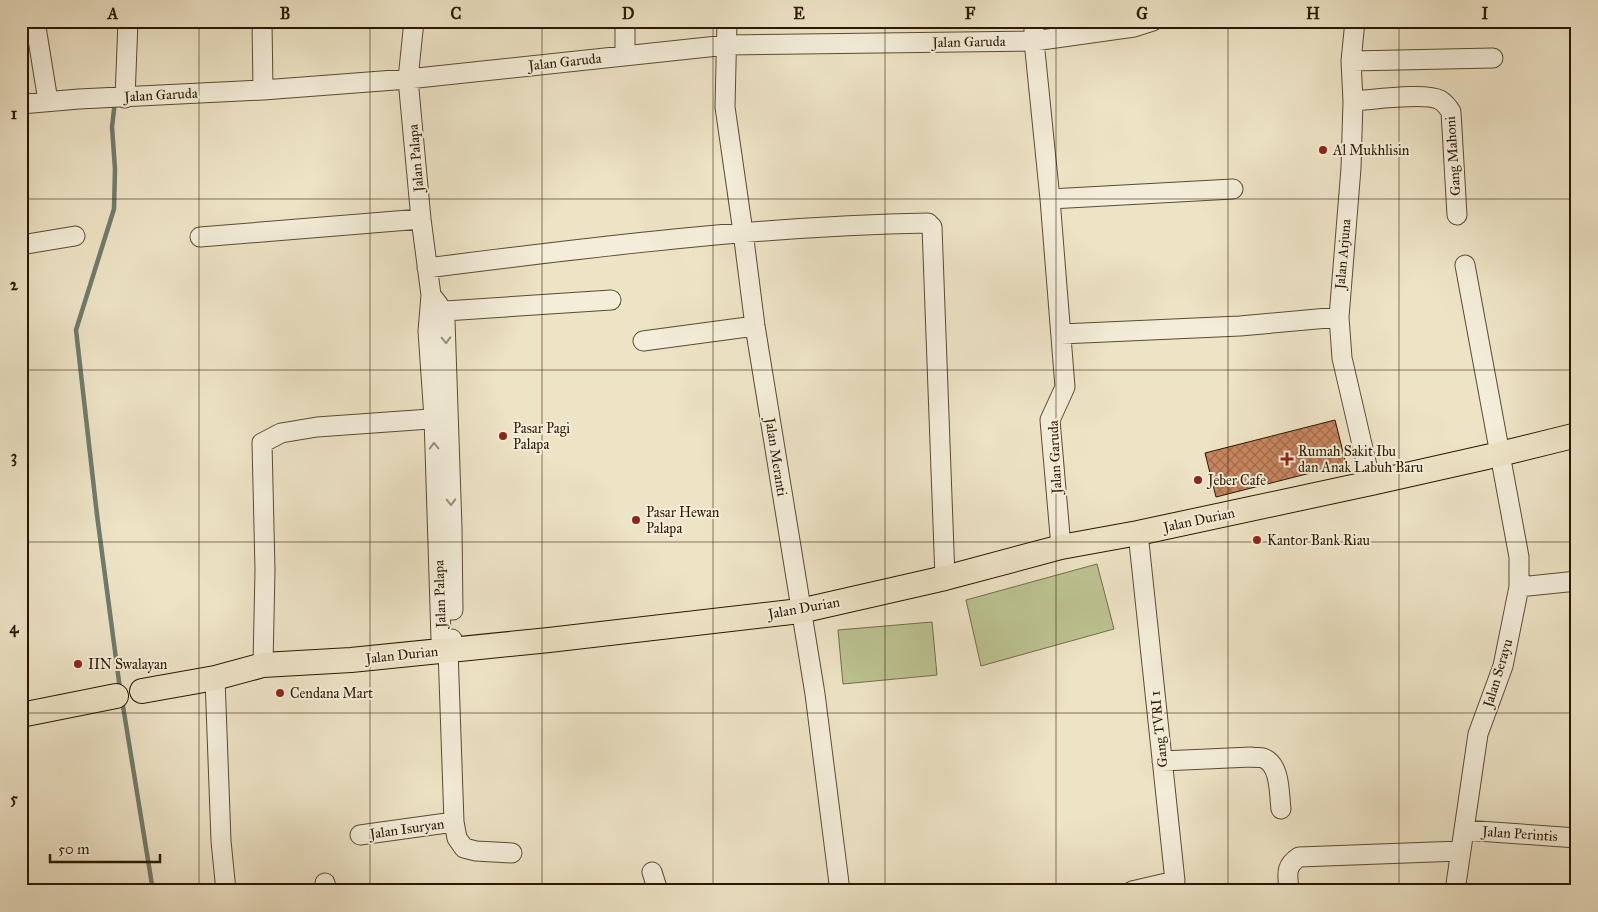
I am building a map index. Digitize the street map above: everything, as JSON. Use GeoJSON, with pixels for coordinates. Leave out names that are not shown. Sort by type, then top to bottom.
{"type":"FeatureCollection","features":[{"type":"Feature","properties":{"kind":"main road","name":"Jalan Durian"},"geometry":{"type":"LineString","coordinates":[[142,690],[215,678],[263,665],[351,660],[800,611],[945,578],[1061,547],[1371,483],[1577,435]]}},
{"type":"Feature","properties":{"kind":"main road","name":"Jalan Durian"},"geometry":{"type":"LineString","coordinates":[[21,714],[116,696]]}},
{"type":"Feature","properties":{"kind":"street"},"geometry":{"type":"LineString","coordinates":[[35,21],[48,101]]}},
{"type":"Feature","properties":{"kind":"street"},"geometry":{"type":"LineString","coordinates":[[123,98],[128,21]]}},
{"type":"Feature","properties":{"kind":"street"},"geometry":{"type":"LineString","coordinates":[[262,21],[263,90]]}},
{"type":"Feature","properties":{"kind":"street","name":"Jalan Palapa"},"geometry":{"type":"LineString","coordinates":[[414,21],[408,79],[421,219],[434,306],[428,331],[441,418],[441,639],[448,650],[454,822],[457,838],[464,848],[476,851],[512,853]]}},
{"type":"Feature","properties":{"kind":"street"},"geometry":{"type":"LineString","coordinates":[[625,21],[625,55]]}},
{"type":"Feature","properties":{"kind":"street","name":"Jalan Meranti"},"geometry":{"type":"LineString","coordinates":[[727,21],[725,107],[744,232],[755,326],[815,694],[840,891]]}},
{"type":"Feature","properties":{"kind":"street","name":"Jalan Garuda"},"geometry":{"type":"LineString","coordinates":[[1034,21],[1034,41],[1050,199],[1065,387],[1050,420],[1061,547]]}},
{"type":"Feature","properties":{"kind":"street","name":"Jalan Garuda"},"geometry":{"type":"LineString","coordinates":[[21,104],[263,90],[408,79],[727,45],[1034,41],[1134,27],[1153,21]]}},
{"type":"Feature","properties":{"kind":"street","name":"Jalan Arjuna"},"geometry":{"type":"LineString","coordinates":[[1354,21],[1351,61],[1351,168],[1339,317],[1342,358],[1371,483]]}},
{"type":"Feature","properties":{"kind":"street"},"geometry":{"type":"LineString","coordinates":[[1351,61],[1493,58]]}},
{"type":"Feature","properties":{"kind":"street","name":"Gang Mahoni"},"geometry":{"type":"LineString","coordinates":[[1352,101],[1422,97],[1439,100],[1447,106],[1450,112],[1457,215]]}},
{"type":"Feature","properties":{"kind":"street"},"geometry":{"type":"LineString","coordinates":[[1050,199],[1233,189]]}},
{"type":"Feature","properties":{"kind":"street"},"geometry":{"type":"LineString","coordinates":[[200,237],[421,219]]}},
{"type":"Feature","properties":{"kind":"street"},"geometry":{"type":"LineString","coordinates":[[427,268],[744,232],[928,223],[932,227],[945,578]]}},
{"type":"Feature","properties":{"kind":"street"},"geometry":{"type":"LineString","coordinates":[[21,245],[75,236]]}},
{"type":"Feature","properties":{"kind":"street"},"geometry":{"type":"LineString","coordinates":[[1465,265],[1500,454]]}},
{"type":"Feature","properties":{"kind":"street"},"geometry":{"type":"LineString","coordinates":[[434,306],[611,300]]}},
{"type":"Feature","properties":{"kind":"street"},"geometry":{"type":"LineString","coordinates":[[1061,334],[1240,326],[1339,317]]}},
{"type":"Feature","properties":{"kind":"street"},"geometry":{"type":"LineString","coordinates":[[643,341],[755,326]]}},
{"type":"Feature","properties":{"kind":"street"},"geometry":{"type":"LineString","coordinates":[[263,665],[266,570],[262,443],[281,433],[317,427],[441,418]]}},
{"type":"Feature","properties":{"kind":"street","name":"Jalan Serayu"},"geometry":{"type":"LineString","coordinates":[[1455,891],[1478,734],[1502,666],[1519,588],[1519,557],[1500,454]]}},
{"type":"Feature","properties":{"kind":"street","name":"Gang TVRI 1"},"geometry":{"type":"LineString","coordinates":[[1132,891],[1175,886],[1138,532]]}},
{"type":"Feature","properties":{"kind":"street"},"geometry":{"type":"LineString","coordinates":[[1519,588],[1577,581]]}},
{"type":"Feature","properties":{"kind":"street"},"geometry":{"type":"LineString","coordinates":[[215,678],[220,841],[226,891]]}},
{"type":"Feature","properties":{"kind":"street","name":"Jalan Durian"},"geometry":{"type":"LineString","coordinates":[[116,696],[142,690]]}},
{"type":"Feature","properties":{"kind":"street"},"geometry":{"type":"LineString","coordinates":[[1162,761],[1264,758],[1272,765],[1277,777],[1281,809]]}},
{"type":"Feature","properties":{"kind":"street","name":"Jalan Isuryan"},"geometry":{"type":"LineString","coordinates":[[360,835],[454,822]]}},
{"type":"Feature","properties":{"kind":"street","name":"Jalan Perintis"},"geometry":{"type":"LineString","coordinates":[[1464,830],[1577,838]]}},
{"type":"Feature","properties":{"kind":"street"},"geometry":{"type":"LineString","coordinates":[[1289,891],[1288,868],[1292,861],[1299,856],[1460,851]]}},
{"type":"Feature","properties":{"kind":"street"},"geometry":{"type":"LineString","coordinates":[[652,872],[658,891]]}},
{"type":"Feature","properties":{"kind":"green space"},"geometry":{"type":"Polygon","coordinates":[[[1097,564],[1114,629],[981,666],[966,600],[1097,564]]]}},
{"type":"Feature","properties":{"kind":"green space"},"geometry":{"type":"Polygon","coordinates":[[[932,622],[937,675],[843,684],[838,630],[932,622]]]}},
{"type":"Feature","properties":{"kind":"building"},"geometry":{"type":"Polygon","coordinates":[[[1335,420],[1346,464],[1216,497],[1205,453],[1335,420]]]}},
{"type":"Feature","properties":{"kind":"waterway"},"geometry":{"type":"LineString","coordinates":[[115,101],[112,127],[115,169],[114,209],[76,330],[97,515],[120,689]]}},
{"type":"Feature","properties":{"kind":"waterway"},"geometry":{"type":"LineString","coordinates":[[122,700],[153,891]]}},
{"type":"Feature","properties":{"kind":"place","name":"Al Mukhlisin"},"geometry":{"type":"Point","coordinates":[1323,150]}},
{"type":"Feature","properties":{"kind":"place","name":"Pasar Pagi Palapa"},"geometry":{"type":"Point","coordinates":[503,436]}},
{"type":"Feature","properties":{"kind":"place","name":"Rumah Sakit Ibu dan Anak Labuh Baru"},"geometry":{"type":"Point","coordinates":[1287,459]}},
{"type":"Feature","properties":{"kind":"place","name":"Jeber Cafe"},"geometry":{"type":"Point","coordinates":[1198,480]}},
{"type":"Feature","properties":{"kind":"place","name":"Pasar Hewan Palapa"},"geometry":{"type":"Point","coordinates":[636,520]}},
{"type":"Feature","properties":{"kind":"place","name":"Kantor Bank Riau"},"geometry":{"type":"Point","coordinates":[1257,540]}},
{"type":"Feature","properties":{"kind":"place","name":"IIN Swalayan"},"geometry":{"type":"Point","coordinates":[78,664]}},
{"type":"Feature","properties":{"kind":"place","name":"Cendana Mart"},"geometry":{"type":"Point","coordinates":[280,693]}}]}
